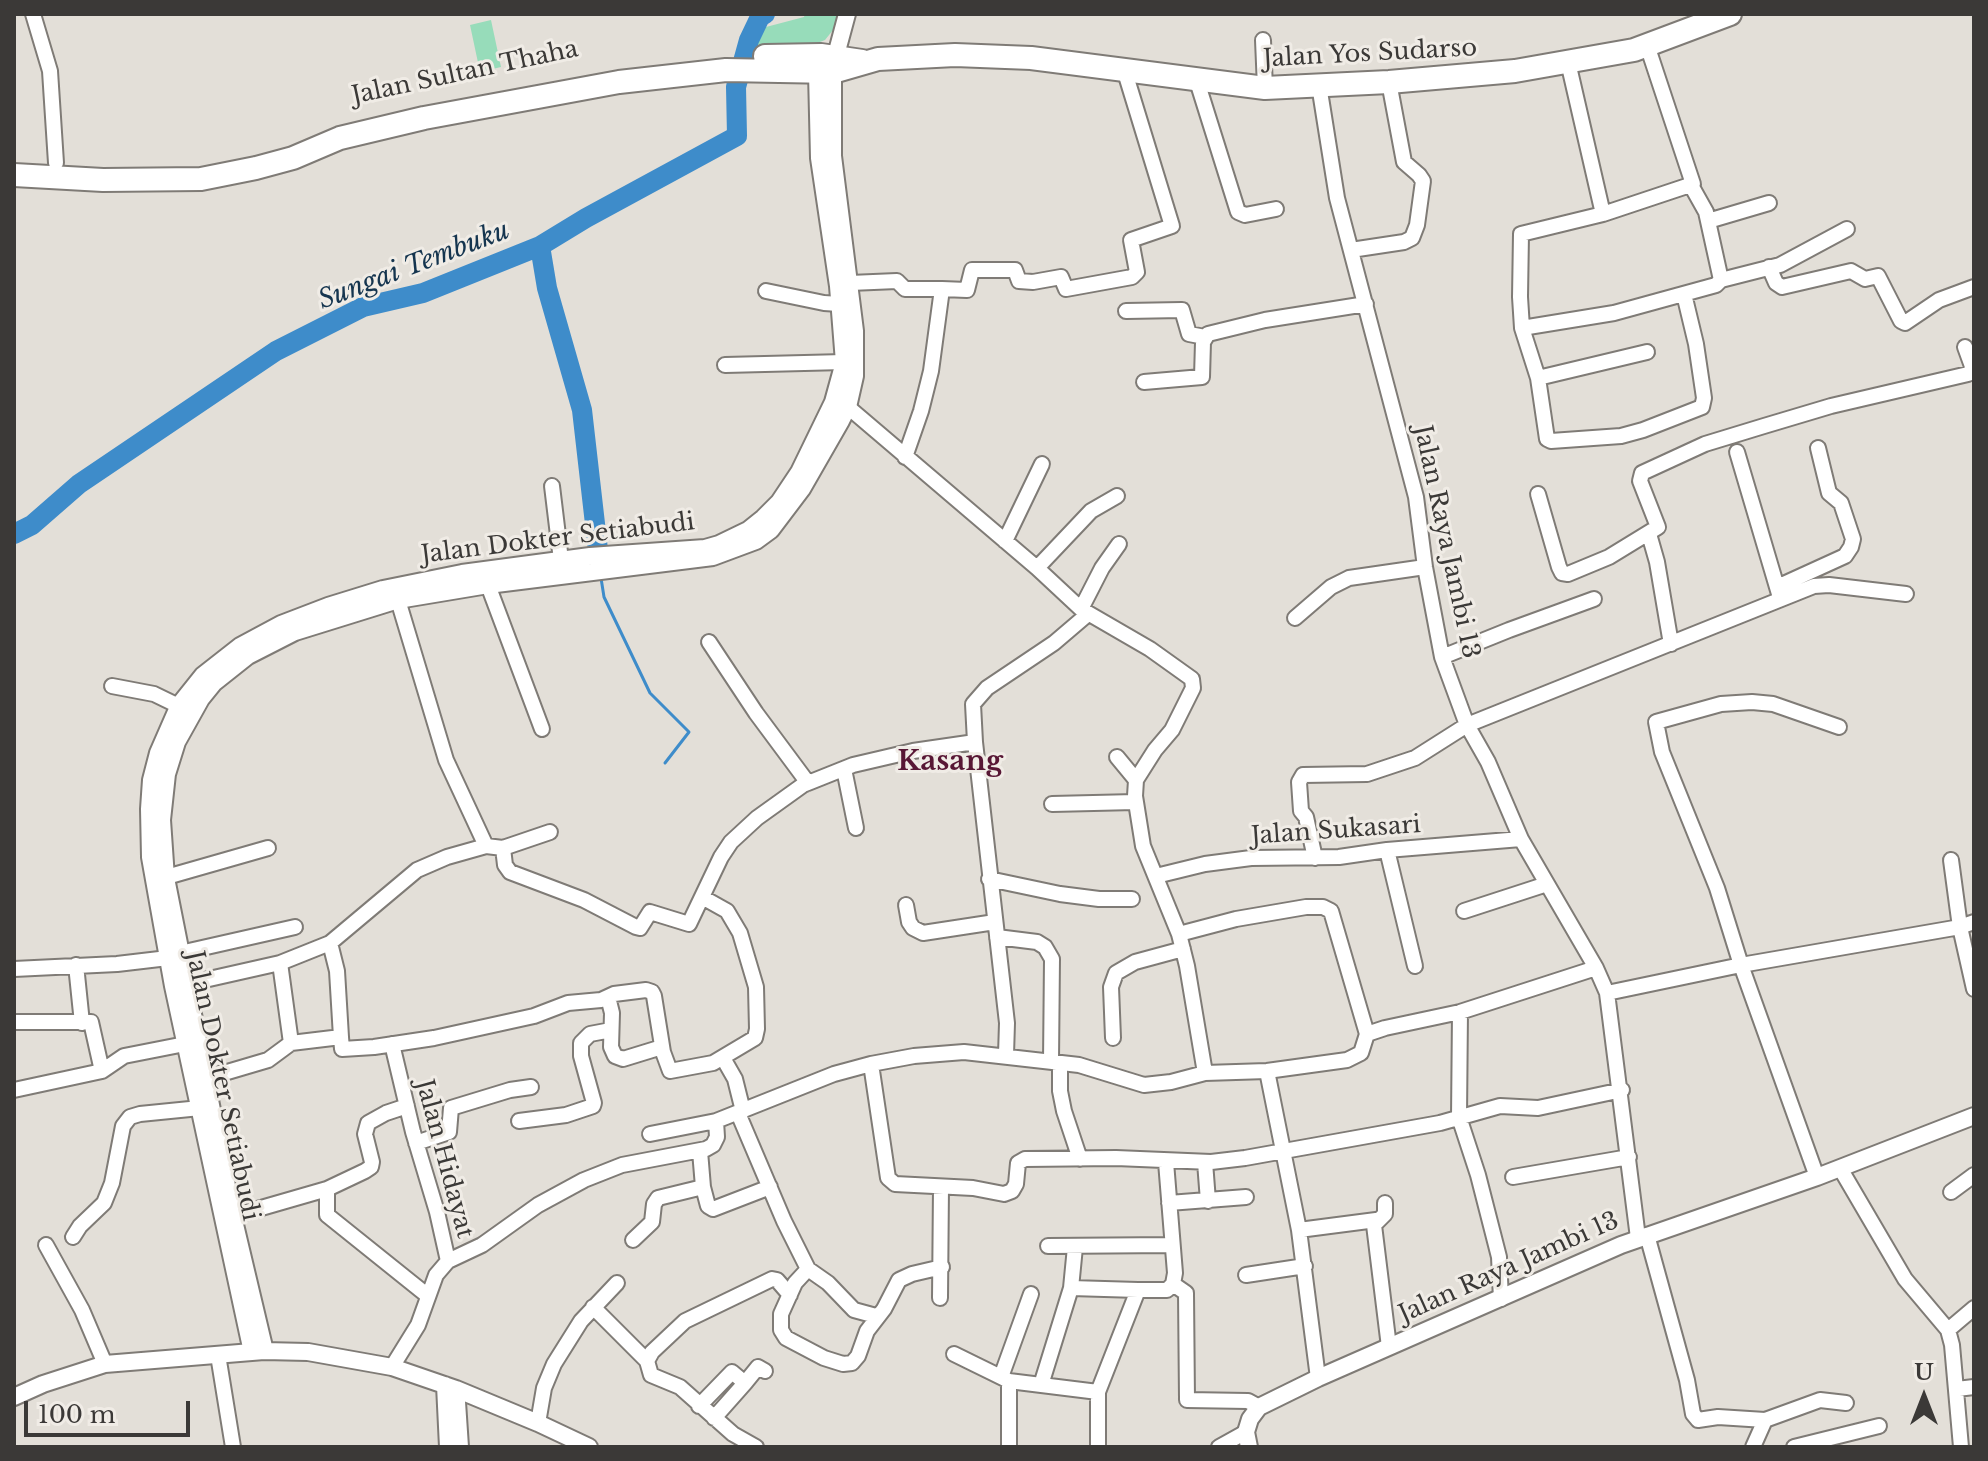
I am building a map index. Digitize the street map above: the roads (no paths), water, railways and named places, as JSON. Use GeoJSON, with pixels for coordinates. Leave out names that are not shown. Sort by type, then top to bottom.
{"type":"FeatureCollection","features":[{"type":"Feature","properties":{"kind":"highway","name":"Jalan Yos Sudarso"},"geometry":{"type":"LineString","coordinates":[[827,63],[955,55],[1031,58],[1265,88],[1389,82],[1515,71],[1568,62],[1647,45],[1730,14]]}},
{"type":"Feature","properties":{"kind":"highway","name":"Jalan Sultan Thaha"},"geometry":{"type":"LineString","coordinates":[[14,162],[56,163],[104,173],[175,181],[228,175],[293,158],[373,123],[424,118],[618,76],[725,64],[827,63]]}},
{"type":"Feature","properties":{"kind":"highway","name":"Jalan Sultan Thaha"},"geometry":{"type":"LineString","coordinates":[[14,175],[104,173]]}},
{"type":"Feature","properties":{"kind":"street"},"geometry":{"type":"LineString","coordinates":[[33,14],[50,71],[56,163]]}},
{"type":"Feature","properties":{"kind":"street","name":"Jalan Dokter Setiabudi"},"geometry":{"type":"LineString","coordinates":[[841,404],[844,362],[826,157],[827,63],[847,14]]}},
{"type":"Feature","properties":{"kind":"street"},"geometry":{"type":"LineString","coordinates":[[1263,40],[1265,88]]}},
{"type":"Feature","properties":{"kind":"street"},"geometry":{"type":"LineString","coordinates":[[1647,45],[1694,181],[1692,187],[1706,212],[1721,280]]}},
{"type":"Feature","properties":{"kind":"street"},"geometry":{"type":"LineString","coordinates":[[1568,62],[1603,214]]}},
{"type":"Feature","properties":{"kind":"street"},"geometry":{"type":"LineString","coordinates":[[850,283],[897,281],[905,289],[967,290],[972,270],[1015,270],[1018,280],[1033,282],[1061,277],[1066,289],[1136,275],[1131,240],[1173,225],[1124,69]]}},
{"type":"Feature","properties":{"kind":"street"},"geometry":{"type":"LineString","coordinates":[[1196,78],[1238,212],[1245,215],[1276,209]]}},
{"type":"Feature","properties":{"kind":"street"},"geometry":{"type":"LineString","coordinates":[[1351,250],[1404,242],[1412,238],[1417,225],[1423,181],[1404,162],[1389,82]]}},
{"type":"Feature","properties":{"kind":"street","name":"Jalan Raya Jambi 13"},"geometry":{"type":"LineString","coordinates":[[1259,1407],[1318,1378],[1643,1237],[1607,993],[1596,968],[1521,839],[1488,762],[1467,725],[1442,657],[1416,497],[1337,198],[1319,85]]}},
{"type":"Feature","properties":{"kind":"street","name":"Jalan Dokter Setiabudi"},"geometry":{"type":"LineString","coordinates":[[185,710],[248,656],[268,645],[295,632],[398,600],[599,564],[723,549],[756,541],[771,530],[841,404],[856,356],[850,283],[826,157]]}},
{"type":"Feature","properties":{"kind":"street"},"geometry":{"type":"LineString","coordinates":[[1684,294],[1698,357],[1704,398],[1702,407],[1621,436],[1547,439],[1538,378],[1522,328],[1521,232],[1603,214],[1692,187]]}},
{"type":"Feature","properties":{"kind":"street"},"geometry":{"type":"LineString","coordinates":[[1708,221],[1769,203]]}},
{"type":"Feature","properties":{"kind":"street"},"geometry":{"type":"LineString","coordinates":[[1522,328],[1614,313],[1716,285],[1721,280],[1780,265],[1847,229]]}},
{"type":"Feature","properties":{"kind":"street"},"geometry":{"type":"LineString","coordinates":[[1769,267],[1776,283],[1782,287],[1851,271],[1865,279],[1878,276],[1901,321],[1905,323],[1939,300],[1974,287]]}},
{"type":"Feature","properties":{"kind":"street"},"geometry":{"type":"LineString","coordinates":[[905,457],[931,371],[942,289]]}},
{"type":"Feature","properties":{"kind":"street"},"geometry":{"type":"LineString","coordinates":[[766,291],[839,304]]}},
{"type":"Feature","properties":{"kind":"street"},"geometry":{"type":"LineString","coordinates":[[1126,311],[1182,310],[1189,334],[1205,337],[1265,320],[1366,304]]}},
{"type":"Feature","properties":{"kind":"street"},"geometry":{"type":"LineString","coordinates":[[1144,382],[1202,377],[1205,337]]}},
{"type":"Feature","properties":{"kind":"street"},"geometry":{"type":"LineString","coordinates":[[1538,494],[1559,567],[1565,574],[1609,557],[1656,529],[1659,524],[1640,481],[1642,473],[1705,444],[1831,406],[1968,374],[1973,369],[1965,347]]}},
{"type":"Feature","properties":{"kind":"street"},"geometry":{"type":"LineString","coordinates":[[1538,378],[1647,352]]}},
{"type":"Feature","properties":{"kind":"street"},"geometry":{"type":"LineString","coordinates":[[725,365],[844,362]]}},
{"type":"Feature","properties":{"kind":"street"},"geometry":{"type":"LineString","coordinates":[[841,404],[1085,611],[1150,649],[1192,679],[1193,688],[1172,730],[1136,780],[1135,802],[1143,846],[1183,949],[1205,1073]]}},
{"type":"Feature","properties":{"kind":"street"},"geometry":{"type":"LineString","coordinates":[[1315,858],[1306,817],[1301,811],[1299,782],[1303,775],[1367,774],[1429,752],[1467,725],[1671,644],[1778,593],[1845,556],[1853,539],[1841,503],[1829,493],[1818,448]]}},
{"type":"Feature","properties":{"kind":"street"},"geometry":{"type":"LineString","coordinates":[[1737,452],[1778,593]]}},
{"type":"Feature","properties":{"kind":"street"},"geometry":{"type":"LineString","coordinates":[[1005,541],[1042,464]]}},
{"type":"Feature","properties":{"kind":"street"},"geometry":{"type":"LineString","coordinates":[[552,486],[561,560]]}},
{"type":"Feature","properties":{"kind":"street"},"geometry":{"type":"LineString","coordinates":[[1037,568],[1091,511],[1117,496]]}},
{"type":"Feature","properties":{"kind":"street"},"geometry":{"type":"LineString","coordinates":[[1649,534],[1671,644]]}},
{"type":"Feature","properties":{"kind":"street"},"geometry":{"type":"LineString","coordinates":[[1006,1055],[1007,1023],[973,711],[976,699],[987,688],[1054,643],[1085,611],[1102,568],[1119,544]]}},
{"type":"Feature","properties":{"kind":"street","name":"Jalan Dokter Setiabudi"},"geometry":{"type":"LineString","coordinates":[[259,1351],[185,1044],[180,985],[160,879],[167,774],[185,710],[203,675],[240,646],[281,624],[328,606],[383,589],[462,573],[561,560],[599,564]]}},
{"type":"Feature","properties":{"kind":"street"},"geometry":{"type":"LineString","coordinates":[[1295,618],[1331,587],[1349,578],[1425,567]]}},
{"type":"Feature","properties":{"kind":"street"},"geometry":{"type":"LineString","coordinates":[[488,585],[542,729]]}},
{"type":"Feature","properties":{"kind":"street"},"geometry":{"type":"LineString","coordinates":[[1778,593],[1821,585],[1906,594]]}},
{"type":"Feature","properties":{"kind":"street"},"geometry":{"type":"LineString","coordinates":[[1442,657],[1594,599]]}},
{"type":"Feature","properties":{"kind":"street"},"geometry":{"type":"LineString","coordinates":[[398,600],[446,760],[486,846]]}},
{"type":"Feature","properties":{"kind":"street"},"geometry":{"type":"LineString","coordinates":[[709,642],[808,783]]}},
{"type":"Feature","properties":{"kind":"street"},"geometry":{"type":"LineString","coordinates":[[112,686],[154,694],[185,710]]}},
{"type":"Feature","properties":{"kind":"street"},"geometry":{"type":"LineString","coordinates":[[1817,1177],[1741,965],[1717,888],[1662,752],[1656,722],[1721,704],[1752,702],[1773,704],[1839,727]]}},
{"type":"Feature","properties":{"kind":"street"},"geometry":{"type":"LineString","coordinates":[[503,848],[505,865],[510,872],[584,900],[636,927],[640,928],[650,912],[689,924],[731,842],[757,818],[808,783],[844,769],[913,751],[975,742]]}},
{"type":"Feature","properties":{"kind":"street"},"geometry":{"type":"LineString","coordinates":[[1117,757],[1136,780]]}},
{"type":"Feature","properties":{"kind":"street"},"geometry":{"type":"LineString","coordinates":[[844,769],[856,828]]}},
{"type":"Feature","properties":{"kind":"street"},"geometry":{"type":"LineString","coordinates":[[1052,804],[1135,802]]}},
{"type":"Feature","properties":{"kind":"street"},"geometry":{"type":"LineString","coordinates":[[407,1106],[368,1123],[365,1134],[371,1167],[327,1189],[228,1218],[207,1078],[180,985],[280,963],[330,943],[384,894],[417,870],[447,857],[486,846],[503,848],[550,832]]}},
{"type":"Feature","properties":{"kind":"street","name":"Jalan Sukasari"},"geometry":{"type":"LineString","coordinates":[[1156,876],[1228,860],[1315,858],[1521,839]]}},
{"type":"Feature","properties":{"kind":"street"},"geometry":{"type":"LineString","coordinates":[[160,879],[268,848]]}},
{"type":"Feature","properties":{"kind":"street"},"geometry":{"type":"LineString","coordinates":[[1387,850],[1415,966]]}},
{"type":"Feature","properties":{"kind":"street"},"geometry":{"type":"LineString","coordinates":[[1951,860],[1967,924],[1974,989]]}},
{"type":"Feature","properties":{"kind":"street"},"geometry":{"type":"LineString","coordinates":[[989,879],[1060,894],[1132,899]]}},
{"type":"Feature","properties":{"kind":"street"},"geometry":{"type":"LineString","coordinates":[[1464,911],[1547,884]]}},
{"type":"Feature","properties":{"kind":"street"},"geometry":{"type":"LineString","coordinates":[[330,943],[339,985],[342,1049],[434,1038],[534,1016],[568,1003],[601,1000],[640,990],[652,992],[662,1047],[670,1071],[713,1063],[755,1038],[756,987],[748,953],[727,911],[702,897]]}},
{"type":"Feature","properties":{"kind":"street"},"geometry":{"type":"LineString","coordinates":[[906,905],[909,922],[923,933],[996,930],[1045,947],[1052,959],[1060,1091],[1080,1159]]}},
{"type":"Feature","properties":{"kind":"street"},"geometry":{"type":"LineString","coordinates":[[650,1134],[716,1121],[834,1074],[871,1064],[941,1053],[1006,1055],[1079,1065],[1144,1085],[1205,1073],[1267,1071],[1356,1057],[1361,1053],[1367,1034],[1331,911],[1323,907],[1236,919],[1179,934]]}},
{"type":"Feature","properties":{"kind":"street"},"geometry":{"type":"LineString","coordinates":[[1607,993],[1967,924]]}},
{"type":"Feature","properties":{"kind":"street"},"geometry":{"type":"LineString","coordinates":[[14,969],[117,964],[174,956],[295,927]]}},
{"type":"Feature","properties":{"kind":"street"},"geometry":{"type":"LineString","coordinates":[[1113,1038],[1111,987],[1116,973],[1135,962],[1183,949]]}},
{"type":"Feature","properties":{"kind":"street"},"geometry":{"type":"LineString","coordinates":[[280,963],[291,1043]]}},
{"type":"Feature","properties":{"kind":"street"},"geometry":{"type":"LineString","coordinates":[[76,965],[82,1023]]}},
{"type":"Feature","properties":{"kind":"street"},"geometry":{"type":"LineString","coordinates":[[1367,1034],[1460,1012],[1596,968]]}},
{"type":"Feature","properties":{"kind":"street"},"geometry":{"type":"LineString","coordinates":[[608,997],[611,1047],[615,1056],[619,1058],[662,1047]]}},
{"type":"Feature","properties":{"kind":"street"},"geometry":{"type":"LineString","coordinates":[[1460,1012],[1459,1117],[1499,1257],[1501,1299]]}},
{"type":"Feature","properties":{"kind":"street"},"geometry":{"type":"LineString","coordinates":[[14,1022],[92,1023],[102,1071]]}},
{"type":"Feature","properties":{"kind":"street"},"geometry":{"type":"LineString","coordinates":[[519,1121],[566,1115],[593,1106],[581,1056],[581,1043],[590,1034],[611,1030]]}},
{"type":"Feature","properties":{"kind":"street"},"geometry":{"type":"LineString","coordinates":[[207,1078],[268,1060],[291,1043],[341,1037]]}},
{"type":"Feature","properties":{"kind":"street"},"geometry":{"type":"LineString","coordinates":[[14,1090],[102,1071],[124,1056],[185,1044]]}},
{"type":"Feature","properties":{"kind":"street","name":"Jalan Hidayat"},"geometry":{"type":"LineString","coordinates":[[392,1044],[448,1261],[436,1275],[418,1325],[392,1367]]}},
{"type":"Feature","properties":{"kind":"street"},"geometry":{"type":"LineString","coordinates":[[723,1058],[735,1079],[741,1112],[770,1187],[808,1269],[828,1283],[854,1310],[876,1316]]}},
{"type":"Feature","properties":{"kind":"street"},"geometry":{"type":"LineString","coordinates":[[871,1064],[888,1178],[895,1184],[973,1188],[1004,1194],[1012,1191],[1016,1184],[1018,1163],[1025,1159],[1205,1162],[1440,1123],[1500,1106],[1538,1108],[1622,1090]]}},
{"type":"Feature","properties":{"kind":"street"},"geometry":{"type":"LineString","coordinates":[[1267,1071],[1305,1266],[1318,1378]]}},
{"type":"Feature","properties":{"kind":"street"},"geometry":{"type":"LineString","coordinates":[[416,1143],[449,1132],[451,1108],[510,1090],[531,1087]]}},
{"type":"Feature","properties":{"kind":"street"},"geometry":{"type":"LineString","coordinates":[[73,1237],[104,1203],[112,1183],[123,1126],[130,1117],[200,1108]]}},
{"type":"Feature","properties":{"kind":"street"},"geometry":{"type":"LineString","coordinates":[[1846,1403],[1820,1400],[1765,1420],[1718,1417],[1698,1420],[1693,1414],[1643,1237],[1817,1177],[1974,1116]]}},
{"type":"Feature","properties":{"kind":"street"},"geometry":{"type":"LineString","coordinates":[[448,1261],[482,1245],[538,1205],[603,1171],[644,1160],[700,1151],[713,1145],[717,1137],[716,1121]]}},
{"type":"Feature","properties":{"kind":"street"},"geometry":{"type":"LineString","coordinates":[[700,1151],[703,1187],[708,1206],[713,1209],[770,1187]]}},
{"type":"Feature","properties":{"kind":"street"},"geometry":{"type":"LineString","coordinates":[[1513,1177],[1629,1157]]}},
{"type":"Feature","properties":{"kind":"street"},"geometry":{"type":"LineString","coordinates":[[1071,1288],[1167,1290],[1173,1284],[1175,1273],[1166,1162]]}},
{"type":"Feature","properties":{"kind":"street"},"geometry":{"type":"LineString","coordinates":[[1205,1162],[1208,1201]]}},
{"type":"Feature","properties":{"kind":"street"},"geometry":{"type":"LineString","coordinates":[[1840,1168],[1905,1279],[1948,1330],[1957,1389],[1961,1447]]}},
{"type":"Feature","properties":{"kind":"street"},"geometry":{"type":"LineString","coordinates":[[1951,1192],[1974,1175]]}},
{"type":"Feature","properties":{"kind":"street"},"geometry":{"type":"LineString","coordinates":[[633,1240],[652,1222],[654,1204],[658,1198],[703,1187]]}},
{"type":"Feature","properties":{"kind":"street"},"geometry":{"type":"LineString","coordinates":[[940,1298],[941,1187]]}},
{"type":"Feature","properties":{"kind":"street"},"geometry":{"type":"LineString","coordinates":[[327,1189],[327,1215],[428,1296]]}},
{"type":"Feature","properties":{"kind":"street"},"geometry":{"type":"LineString","coordinates":[[1169,1203],[1246,1197]]}},
{"type":"Feature","properties":{"kind":"street"},"geometry":{"type":"LineString","coordinates":[[1299,1230],[1376,1220],[1385,1214],[1385,1203]]}},
{"type":"Feature","properties":{"kind":"street"},"geometry":{"type":"LineString","coordinates":[[1376,1220],[1374,1225],[1389,1347]]}},
{"type":"Feature","properties":{"kind":"street"},"geometry":{"type":"LineString","coordinates":[[46,1245],[82,1310],[105,1364]]}},
{"type":"Feature","properties":{"kind":"street"},"geometry":{"type":"LineString","coordinates":[[1048,1246],[1172,1245]]}},
{"type":"Feature","properties":{"kind":"street"},"geometry":{"type":"LineString","coordinates":[[1041,1385],[1071,1288],[1075,1247]]}},
{"type":"Feature","properties":{"kind":"street"},"geometry":{"type":"LineString","coordinates":[[1246,1275],[1305,1266]]}},
{"type":"Feature","properties":{"kind":"street"},"geometry":{"type":"LineString","coordinates":[[808,1269],[798,1278],[790,1295],[779,1321],[781,1330],[786,1338],[824,1358],[843,1364],[852,1363],[858,1356],[876,1316],[884,1309],[899,1280],[942,1267]]}},
{"type":"Feature","properties":{"kind":"street"},"geometry":{"type":"LineString","coordinates":[[647,1361],[652,1352],[685,1321],[772,1279],[777,1280],[790,1295]]}},
{"type":"Feature","properties":{"kind":"street"},"geometry":{"type":"LineString","coordinates":[[538,1423],[544,1388],[554,1364],[593,1307],[617,1283]]}},
{"type":"Feature","properties":{"kind":"street"},"geometry":{"type":"LineString","coordinates":[[1173,1284],[1186,1293],[1187,1400],[1248,1401],[1259,1407],[1250,1419],[1247,1440],[1219,1447]]}},
{"type":"Feature","properties":{"kind":"street"},"geometry":{"type":"LineString","coordinates":[[1098,1447],[1098,1392],[1138,1290]]}},
{"type":"Feature","properties":{"kind":"street"},"geometry":{"type":"LineString","coordinates":[[1009,1447],[1005,1379],[1031,1294]]}},
{"type":"Feature","properties":{"kind":"street"},"geometry":{"type":"LineString","coordinates":[[593,1307],[647,1361],[651,1375],[680,1387],[733,1434],[756,1447]]}},
{"type":"Feature","properties":{"kind":"street"},"geometry":{"type":"LineString","coordinates":[[1948,1330],[1974,1308]]}},
{"type":"Feature","properties":{"kind":"street"},"geometry":{"type":"LineString","coordinates":[[14,1396],[105,1364],[259,1351],[308,1352],[392,1367],[450,1387],[589,1447]]}},
{"type":"Feature","properties":{"kind":"street"},"geometry":{"type":"LineString","coordinates":[[954,1354],[1005,1379],[1098,1392]]}},
{"type":"Feature","properties":{"kind":"street"},"geometry":{"type":"LineString","coordinates":[[218,1355],[233,1447]]}},
{"type":"Feature","properties":{"kind":"street"},"geometry":{"type":"LineString","coordinates":[[714,1418],[758,1367],[765,1371]]}},
{"type":"Feature","properties":{"kind":"street"},"geometry":{"type":"LineString","coordinates":[[699,1406],[732,1372],[745,1383]]}},
{"type":"Feature","properties":{"kind":"street"},"geometry":{"type":"LineString","coordinates":[[448,1447],[450,1387]]}},
{"type":"Feature","properties":{"kind":"street"},"geometry":{"type":"LineString","coordinates":[[450,1387],[460,1447]]}},
{"type":"Feature","properties":{"kind":"street"},"geometry":{"type":"LineString","coordinates":[[1957,1389],[1974,1387]]}},
{"type":"Feature","properties":{"kind":"street"},"geometry":{"type":"LineString","coordinates":[[1753,1447],[1765,1420]]}},
{"type":"Feature","properties":{"kind":"street"},"geometry":{"type":"LineString","coordinates":[[1794,1447],[1879,1426]]}},
{"type":"Feature","properties":{"kind":"waterway","name":"Sungai Tembuku"},"geometry":{"type":"LineString","coordinates":[[14,534],[32,525],[79,484],[276,351],[363,307],[423,293],[540,246],[737,136],[736,87],[749,40],[760,17],[765,14]]}},
{"type":"Feature","properties":{"kind":"waterway"},"geometry":{"type":"LineString","coordinates":[[540,246],[547,288],[582,410],[598,550]]}},
{"type":"Feature","properties":{"kind":"waterway"},"geometry":{"type":"LineString","coordinates":[[601,578],[604,597],[650,693],[689,732],[665,763]]}},
{"type":"Feature","properties":{"kind":"district","name":"Kasang"},"geometry":{"type":"Point","coordinates":[950,762]}}]}
